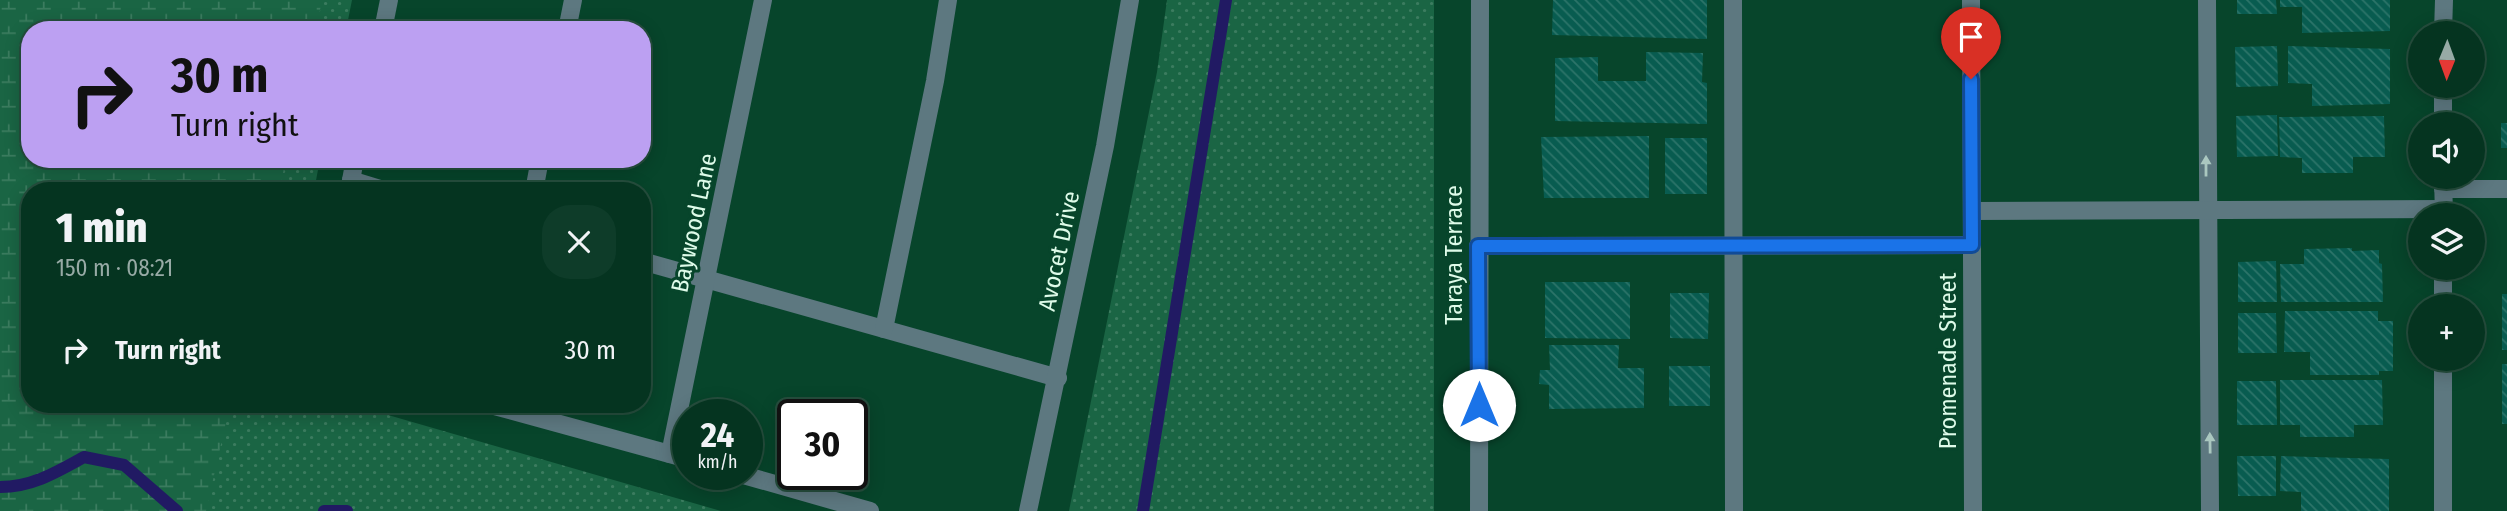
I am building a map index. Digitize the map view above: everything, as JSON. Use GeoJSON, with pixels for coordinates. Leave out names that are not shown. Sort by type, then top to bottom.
{"type":"FeatureCollection","features":[{"type":"Feature","properties":{"kind":"street"},"geometry":{"type":"LineString","coordinates":[[385,21],[389,0]]}},
{"type":"Feature","properties":{"kind":"street"},"geometry":{"type":"LineString","coordinates":[[569,21],[573,0]]}},
{"type":"Feature","properties":{"kind":"street","name":"Baywood Lane"},"geometry":{"type":"LineString","coordinates":[[670,454],[708,280],[763,0]]}},
{"type":"Feature","properties":{"kind":"street"},"geometry":{"type":"LineString","coordinates":[[884,329],[935,80],[947,0]]}},
{"type":"Feature","properties":{"kind":"street","name":"Avocet Drive"},"geometry":{"type":"LineString","coordinates":[[1028,511],[1058,378],[1123,57],[1130,0]]}},
{"type":"Feature","properties":{"kind":"street","name":"Taraya Terrace"},"geometry":{"type":"LineString","coordinates":[[1479,511],[1480,0]]}},
{"type":"Feature","properties":{"kind":"street"},"geometry":{"type":"LineString","coordinates":[[1733,0],[1734,511]]}},
{"type":"Feature","properties":{"kind":"street","name":"Promenade Street"},"geometry":{"type":"LineString","coordinates":[[1971,0],[1973,511]]}},
{"type":"Feature","properties":{"kind":"street"},"geometry":{"type":"LineString","coordinates":[[2207,0],[2206,210],[2210,511]]}},
{"type":"Feature","properties":{"kind":"street"},"geometry":{"type":"LineString","coordinates":[[2444,0],[2444,21]]}},
{"type":"Feature","properties":{"kind":"street"},"geometry":{"type":"LineString","coordinates":[[2485,187],[2507,189]]}},
{"type":"Feature","properties":{"kind":"street"},"geometry":{"type":"LineString","coordinates":[[1972,211],[2408,212]]}},
{"type":"Feature","properties":{"kind":"street"},"geometry":{"type":"LineString","coordinates":[[1478,246],[1972,245]]}},
{"type":"Feature","properties":{"kind":"street"},"geometry":{"type":"LineString","coordinates":[[651,264],[1058,378]]}},
{"type":"Feature","properties":{"kind":"street"},"geometry":{"type":"LineString","coordinates":[[2443,371],[2443,511]]}},
{"type":"Feature","properties":{"kind":"street"},"geometry":{"type":"LineString","coordinates":[[520,413],[670,454]]}},
{"type":"Feature","properties":{"kind":"street"},"geometry":{"type":"LineString","coordinates":[[763,481],[870,511]]}},
{"type":"Feature","properties":{"kind":"green space"},"geometry":{"type":"Polygon","coordinates":[[[0,0],[352,0],[348,21],[21,21],[21,168],[318,168],[316,182],[21,182],[21,413],[381,413],[721,511],[0,511],[0,0]]]}},
{"type":"Feature","properties":{"kind":"green space"},"geometry":{"type":"Polygon","coordinates":[[[0,0],[322,0],[318,21],[21,21],[21,168],[284,168],[281,182],[21,182],[21,413],[228,413],[206,511],[0,511],[0,0]]]}},
{"type":"Feature","properties":{"kind":"green space"},"geometry":{"type":"Polygon","coordinates":[[[1167,0],[1434,0],[1434,511],[1069,511],[1157,72],[1167,0]]]}},
{"type":"Feature","properties":{"kind":"building"},"geometry":{"type":"Polygon","coordinates":[[[1553,0],[1707,0],[1707,39],[1552,35],[1553,0]]]}},
{"type":"Feature","properties":{"kind":"building"},"geometry":{"type":"Polygon","coordinates":[[[2237,0],[2276,0],[2277,14],[2237,14],[2237,0]]]}},
{"type":"Feature","properties":{"kind":"building"},"geometry":{"type":"Polygon","coordinates":[[[2280,0],[2390,0],[2390,31],[2302,33],[2302,7],[2280,7],[2280,0]]]}},
{"type":"Feature","properties":{"kind":"building"},"geometry":{"type":"Polygon","coordinates":[[[2277,46],[2278,86],[2236,87],[2235,47],[2277,46]]]}},
{"type":"Feature","properties":{"kind":"building"},"geometry":{"type":"Polygon","coordinates":[[[2288,46],[2390,49],[2390,104],[2312,106],[2312,84],[2288,83],[2288,46]]]}},
{"type":"Feature","properties":{"kind":"building"},"geometry":{"type":"Polygon","coordinates":[[[1646,52],[1703,53],[1702,82],[1707,83],[1707,124],[1555,121],[1555,58],[1598,57],[1598,81],[1646,81],[1646,52]]]}},
{"type":"Feature","properties":{"kind":"building"},"geometry":{"type":"Polygon","coordinates":[[[2277,115],[2278,156],[2237,157],[2236,116],[2277,115]]]}},
{"type":"Feature","properties":{"kind":"building"},"geometry":{"type":"Polygon","coordinates":[[[2384,116],[2385,157],[2353,157],[2353,173],[2302,173],[2302,158],[2280,157],[2279,117],[2384,116]]]}},
{"type":"Feature","properties":{"kind":"building"},"geometry":{"type":"Polygon","coordinates":[[[2501,123],[2507,123],[2507,148],[2501,148],[2501,123]]]}},
{"type":"Feature","properties":{"kind":"building"},"geometry":{"type":"Polygon","coordinates":[[[1649,136],[1649,198],[1544,198],[1541,137],[1649,136]]]}},
{"type":"Feature","properties":{"kind":"building"},"geometry":{"type":"Polygon","coordinates":[[[1665,138],[1707,138],[1707,194],[1665,194],[1665,138]]]}},
{"type":"Feature","properties":{"kind":"building"},"geometry":{"type":"Polygon","coordinates":[[[2352,248],[2352,251],[2379,250],[2383,302],[2281,302],[2280,264],[2304,264],[2304,249],[2352,248]]]}},
{"type":"Feature","properties":{"kind":"building"},"geometry":{"type":"Polygon","coordinates":[[[2276,261],[2277,302],[2238,302],[2238,262],[2276,261]]]}},
{"type":"Feature","properties":{"kind":"building"},"geometry":{"type":"Polygon","coordinates":[[[1545,282],[1630,282],[1630,339],[1545,338],[1545,282]]]}},
{"type":"Feature","properties":{"kind":"building"},"geometry":{"type":"Polygon","coordinates":[[[1670,293],[1709,293],[1708,339],[1670,338],[1670,293]]]}},
{"type":"Feature","properties":{"kind":"building"},"geometry":{"type":"Polygon","coordinates":[[[2502,294],[2507,294],[2507,350],[2502,350],[2502,294]]]}},
{"type":"Feature","properties":{"kind":"building"},"geometry":{"type":"Polygon","coordinates":[[[2285,311],[2378,311],[2378,321],[2393,321],[2393,371],[2379,371],[2379,375],[2310,375],[2310,352],[2284,352],[2285,311]]]}},
{"type":"Feature","properties":{"kind":"building"},"geometry":{"type":"Polygon","coordinates":[[[2238,313],[2276,313],[2277,353],[2238,353],[2238,313]]]}},
{"type":"Feature","properties":{"kind":"building"},"geometry":{"type":"Polygon","coordinates":[[[1549,345],[1619,345],[1618,368],[1644,368],[1644,408],[1549,409],[1549,385],[1539,384],[1540,370],[1550,370],[1549,345]]]}},
{"type":"Feature","properties":{"kind":"building"},"geometry":{"type":"Polygon","coordinates":[[[2502,364],[2507,364],[2507,424],[2502,424],[2502,364]]]}},
{"type":"Feature","properties":{"kind":"building"},"geometry":{"type":"Polygon","coordinates":[[[1669,366],[1710,366],[1710,406],[1669,406],[1669,366]]]}},
{"type":"Feature","properties":{"kind":"building"},"geometry":{"type":"Polygon","coordinates":[[[2280,380],[2382,380],[2383,425],[2354,425],[2354,437],[2300,437],[2300,425],[2280,425],[2280,380]]]}},
{"type":"Feature","properties":{"kind":"building"},"geometry":{"type":"Polygon","coordinates":[[[2237,381],[2276,381],[2277,425],[2237,425],[2237,381]]]}},
{"type":"Feature","properties":{"kind":"building"},"geometry":{"type":"Polygon","coordinates":[[[2237,456],[2276,456],[2276,496],[2238,496],[2237,456]]]}},
{"type":"Feature","properties":{"kind":"building"},"geometry":{"type":"Polygon","coordinates":[[[2281,456],[2389,459],[2389,511],[2301,511],[2301,492],[2280,491],[2281,456]]]}},
{"type":"Feature","properties":{"kind":"waterway"},"geometry":{"type":"LineString","coordinates":[[1143,511],[1226,0]]}},
{"type":"Feature","properties":{"kind":"waterway"},"geometry":{"type":"LineString","coordinates":[[0,487],[34,481],[84,457],[124,465],[177,511]]}},
{"type":"Feature","properties":{"kind":"waterway"},"geometry":{"type":"LineString","coordinates":[[324,511],[347,511]]}},
{"type":"Feature","properties":{"kind":"route"},"geometry":{"type":"LineString","coordinates":[[1479,405],[1478,246],[1972,245],[1971,79]]}}]}
